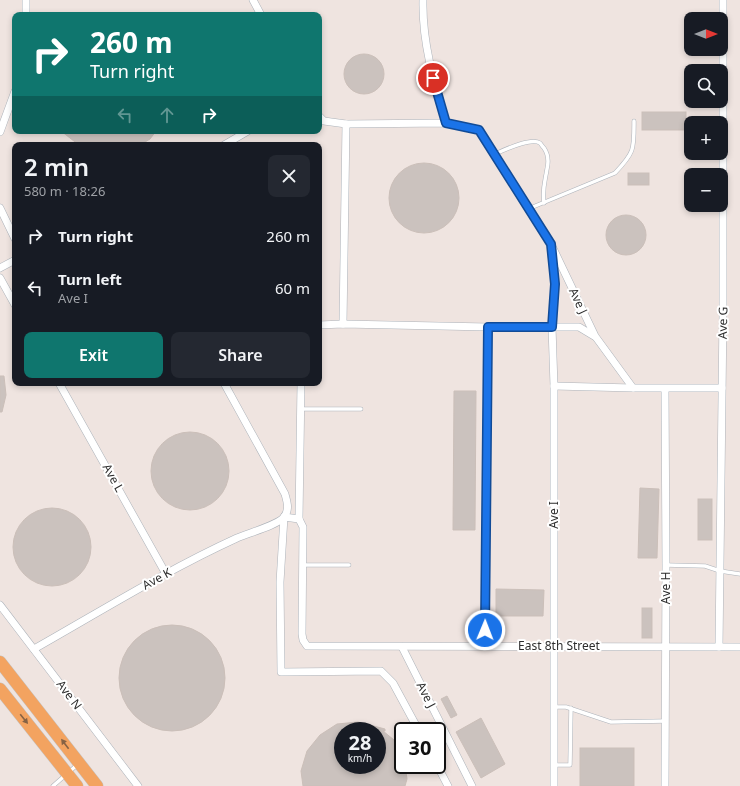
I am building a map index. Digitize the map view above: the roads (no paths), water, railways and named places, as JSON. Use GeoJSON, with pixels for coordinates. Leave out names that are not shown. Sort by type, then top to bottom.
{"type":"FeatureCollection","features":[{"type":"Feature","properties":{"kind":"main road"},"geometry":{"type":"LineString","coordinates":[[0,662],[97,786]]}},
{"type":"Feature","properties":{"kind":"main road"},"geometry":{"type":"LineString","coordinates":[[0,689],[78,786]]}},
{"type":"Feature","properties":{"kind":"street"},"geometry":{"type":"LineString","coordinates":[[26,0],[26,12]]}},
{"type":"Feature","properties":{"kind":"street"},"geometry":{"type":"LineString","coordinates":[[254,0],[260,12]]}},
{"type":"Feature","properties":{"kind":"street"},"geometry":{"type":"LineString","coordinates":[[423,0],[424,36],[433,78],[446,123]]}},
{"type":"Feature","properties":{"kind":"street","name":"Ave G"},"geometry":{"type":"LineString","coordinates":[[719,647],[722,388],[723,0]]}},
{"type":"Feature","properties":{"kind":"street"},"geometry":{"type":"LineString","coordinates":[[0,132],[12,99]]}},
{"type":"Feature","properties":{"kind":"street","name":"Ave J"},"geometry":{"type":"LineString","coordinates":[[322,119],[324,121],[346,124],[446,123],[479,130],[551,244],[594,336],[633,388]]}},
{"type":"Feature","properties":{"kind":"street"},"geometry":{"type":"LineString","coordinates":[[343,324],[346,124]]}},
{"type":"Feature","properties":{"kind":"street"},"geometry":{"type":"LineString","coordinates":[[229,142],[243,134]]}},
{"type":"Feature","properties":{"kind":"street"},"geometry":{"type":"LineString","coordinates":[[0,208],[12,233]]}},
{"type":"Feature","properties":{"kind":"street","name":"Ave I"},"geometry":{"type":"LineString","coordinates":[[551,244],[555,284],[552,327],[554,386],[554,786]]}},
{"type":"Feature","properties":{"kind":"street"},"geometry":{"type":"LineString","coordinates":[[0,268],[12,262]]}},
{"type":"Feature","properties":{"kind":"street"},"geometry":{"type":"LineString","coordinates":[[0,278],[12,300]]}},
{"type":"Feature","properties":{"kind":"street"},"geometry":{"type":"LineString","coordinates":[[322,325],[579,327],[594,336]]}},
{"type":"Feature","properties":{"kind":"street"},"geometry":{"type":"LineString","coordinates":[[485,646],[488,327]]}},
{"type":"Feature","properties":{"kind":"street","name":"Ave L"},"geometry":{"type":"LineString","coordinates":[[61,386],[166,574]]}},
{"type":"Feature","properties":{"kind":"street"},"geometry":{"type":"LineString","coordinates":[[226,386],[285,494],[289,506],[284,517],[280,582],[281,672],[381,671],[393,683],[414,722]]}},
{"type":"Feature","properties":{"kind":"street"},"geometry":{"type":"LineString","coordinates":[[301,386],[299,520],[303,527],[303,564]]}},
{"type":"Feature","properties":{"kind":"street"},"geometry":{"type":"LineString","coordinates":[[554,386],[665,389],[722,388]]}},
{"type":"Feature","properties":{"kind":"street","name":"Ave H"},"geometry":{"type":"LineString","coordinates":[[665,389],[665,786]]}},
{"type":"Feature","properties":{"kind":"street"},"geometry":{"type":"LineString","coordinates":[[284,517],[299,520]]}},
{"type":"Feature","properties":{"kind":"street","name":"Ave K"},"geometry":{"type":"LineString","coordinates":[[34,649],[166,574],[238,537],[276,523],[284,517]]}},
{"type":"Feature","properties":{"kind":"street","name":"East 8th Street"},"geometry":{"type":"LineString","coordinates":[[303,564],[302,634],[303,640],[307,646],[740,647]]}},
{"type":"Feature","properties":{"kind":"street","name":"Ave N"},"geometry":{"type":"LineString","coordinates":[[0,605],[138,786]]}},
{"type":"Feature","properties":{"kind":"street","name":"Ave J"},"geometry":{"type":"LineString","coordinates":[[402,647],[472,786]]}},
{"type":"Feature","properties":{"kind":"street"},"geometry":{"type":"LineString","coordinates":[[442,774],[448,786]]}},
{"type":"Feature","properties":{"kind":"lane"},"geometry":{"type":"LineString","coordinates":[[528,209],[615,173],[633,152],[634,121]]}},
{"type":"Feature","properties":{"kind":"lane"},"geometry":{"type":"LineString","coordinates":[[494,154],[517,145],[532,142],[539,143],[545,150],[548,158],[547,169],[543,182],[544,203]]}},
{"type":"Feature","properties":{"kind":"lane"},"geometry":{"type":"LineString","coordinates":[[300,409],[361,409]]}},
{"type":"Feature","properties":{"kind":"lane"},"geometry":{"type":"LineString","coordinates":[[303,564],[349,564]]}},
{"type":"Feature","properties":{"kind":"lane"},"geometry":{"type":"LineString","coordinates":[[666,565],[705,566],[720,571],[740,574]]}},
{"type":"Feature","properties":{"kind":"lane"},"geometry":{"type":"LineString","coordinates":[[554,707],[571,708],[611,722],[666,721]]}},
{"type":"Feature","properties":{"kind":"lane"},"geometry":{"type":"LineString","coordinates":[[554,765],[570,765],[571,708]]}},
{"type":"Feature","properties":{"kind":"lane"},"geometry":{"type":"LineString","coordinates":[[53,786],[67,773],[80,764]]}}]}
